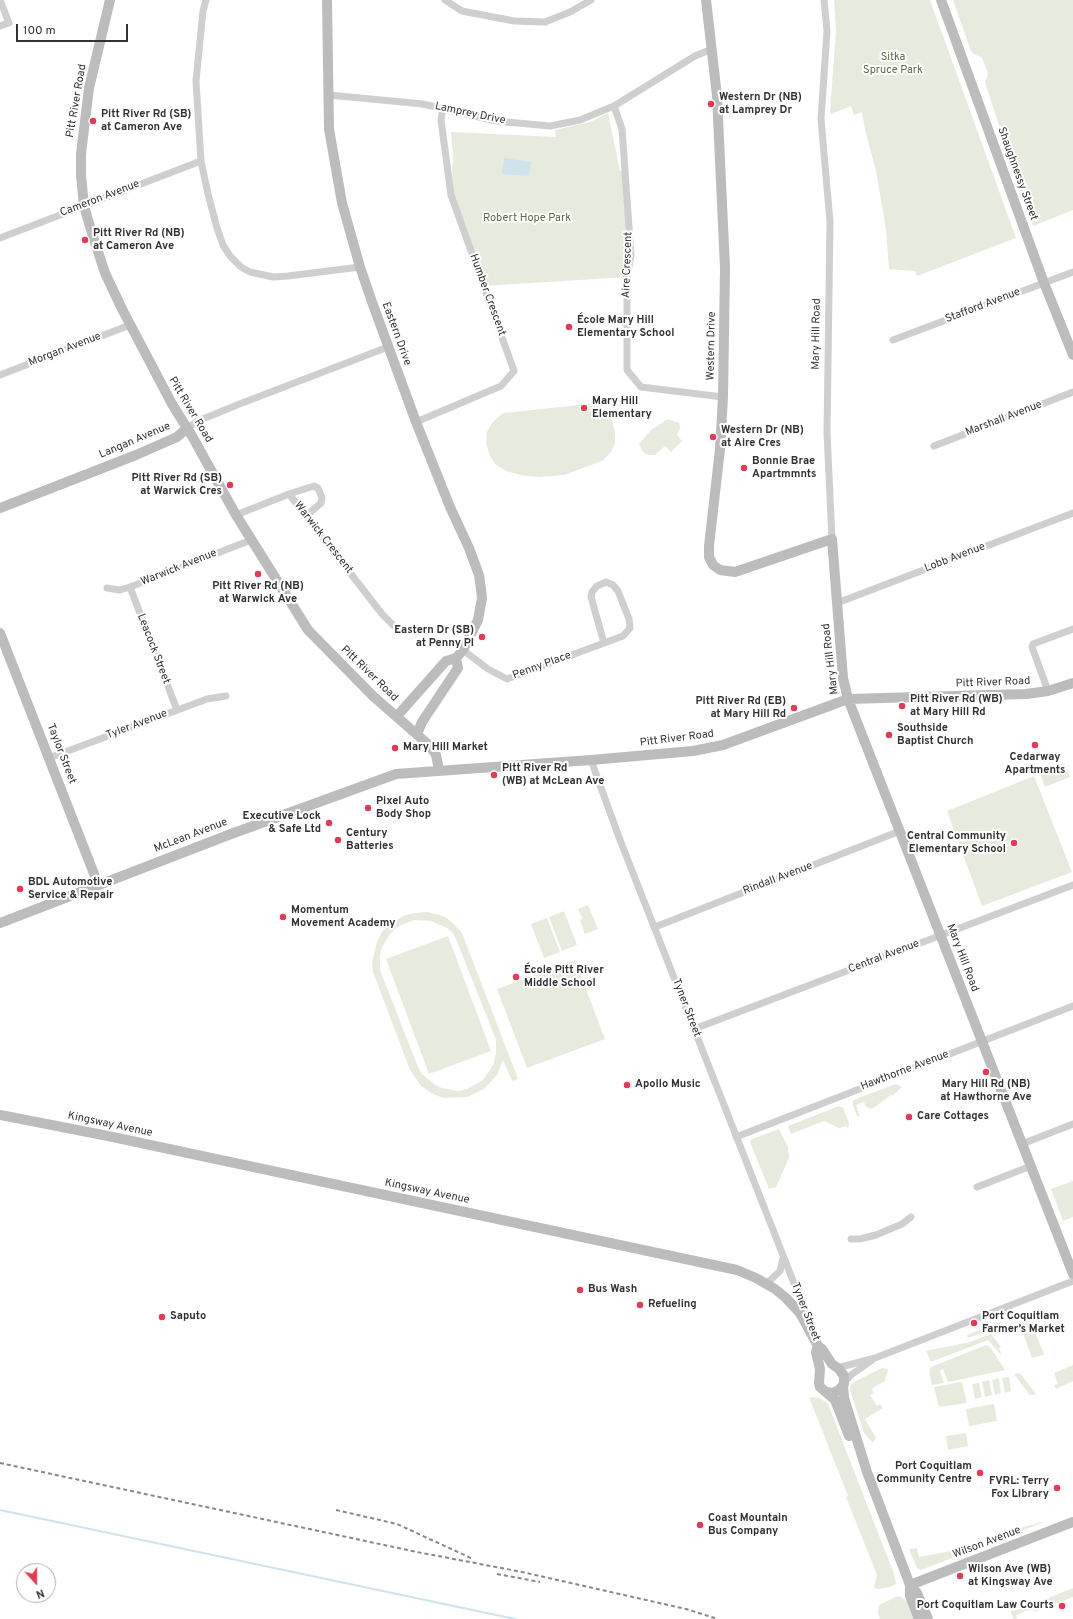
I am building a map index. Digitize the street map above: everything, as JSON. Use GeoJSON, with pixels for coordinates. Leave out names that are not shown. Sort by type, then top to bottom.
{"type":"FeatureCollection","features":[{"type":"Feature","properties":{"kind":"main road","name":"Pitt River Road"},"geometry":{"type":"LineString","coordinates":[[110,0],[89,88],[83,133],[81,175],[84,206],[105,272],[130,325],[172,404],[251,540],[308,630],[373,696],[417,734],[434,752],[439,770],[591,760],[710,748],[723,745],[848,699],[1010,695],[1048,691],[1073,683]]}},
{"type":"Feature","properties":{"kind":"main road","name":"Eastern Drive"},"geometry":{"type":"LineString","coordinates":[[327,0],[329,129],[334,166],[342,203],[360,267],[388,347],[450,508],[470,548],[480,582],[482,598],[476,627],[463,650],[456,658],[446,661],[397,716]]}},
{"type":"Feature","properties":{"kind":"main road","name":"Western Drive"},"geometry":{"type":"LineString","coordinates":[[706,0],[716,96],[725,268],[723,397],[718,475],[709,546],[709,557],[713,565],[720,570],[735,572],[832,539]]}},
{"type":"Feature","properties":{"kind":"main road","name":"Shaughnessy Street"},"geometry":{"type":"LineString","coordinates":[[941,0],[1044,283],[1073,355]]}},
{"type":"Feature","properties":{"kind":"main road","name":"Langan Avenue"},"geometry":{"type":"LineString","coordinates":[[0,508],[136,455],[177,437],[187,428]]}},
{"type":"Feature","properties":{"kind":"main road","name":"Mary Hill Road"},"geometry":{"type":"LineString","coordinates":[[832,539],[843,678],[848,699],[1073,1274]]}},
{"type":"Feature","properties":{"kind":"main road","name":"Taylor Street"},"geometry":{"type":"LineString","coordinates":[[0,633],[98,884]]}},
{"type":"Feature","properties":{"kind":"main road"},"geometry":{"type":"LineString","coordinates":[[417,734],[422,722],[458,668],[456,658]]}},
{"type":"Feature","properties":{"kind":"main road","name":"McLean Avenue"},"geometry":{"type":"LineString","coordinates":[[0,923],[98,884],[380,779],[402,773],[439,770]]}},
{"type":"Feature","properties":{"kind":"main road","name":"Kingsway Avenue"},"geometry":{"type":"LineString","coordinates":[[0,1115],[108,1136],[730,1268],[744,1272],[766,1284],[786,1298],[796,1308],[805,1321],[818,1346],[822,1349],[835,1367],[842,1373],[846,1402],[862,1451],[867,1472],[910,1585],[910,1596],[919,1619]]}},
{"type":"Feature","properties":{"kind":"main road","name":"Kingsway Avenue"},"geometry":{"type":"LineString","coordinates":[[818,1346],[816,1352],[820,1366],[818,1383],[836,1402],[856,1454],[867,1472]]}},
{"type":"Feature","properties":{"kind":"main road"},"geometry":{"type":"LineString","coordinates":[[819,1374],[826,1368],[835,1367]]}},
{"type":"Feature","properties":{"kind":"main road"},"geometry":{"type":"LineString","coordinates":[[828,1392],[836,1392],[843,1384]]}},
{"type":"Feature","properties":{"kind":"main road","name":"Wilson Avenue"},"geometry":{"type":"LineString","coordinates":[[910,1585],[1073,1522]]}},
{"type":"Feature","properties":{"kind":"main road","name":"Kingsway Avenue"},"geometry":{"type":"LineString","coordinates":[[910,1585],[918,1593],[928,1619]]}},
{"type":"Feature","properties":{"kind":"street"},"geometry":{"type":"LineString","coordinates":[[0,0],[9,23],[0,26]]}},
{"type":"Feature","properties":{"kind":"street"},"geometry":{"type":"LineString","coordinates":[[206,0],[196,82],[201,161],[208,194],[220,236],[230,256],[241,267],[250,272],[273,277],[360,267]]}},
{"type":"Feature","properties":{"kind":"street"},"geometry":{"type":"LineString","coordinates":[[445,0],[462,11],[514,21],[545,22],[570,12],[591,0]]}},
{"type":"Feature","properties":{"kind":"street","name":"Mary Hill Road"},"geometry":{"type":"LineString","coordinates":[[824,0],[827,31],[821,119],[830,222],[827,433],[832,539]]}},
{"type":"Feature","properties":{"kind":"street","name":"Lamprey Drive"},"geometry":{"type":"LineString","coordinates":[[329,95],[423,104],[496,121],[550,126],[580,120],[614,106],[695,56],[712,49]]}},
{"type":"Feature","properties":{"kind":"street","name":"Aire Crescent"},"geometry":{"type":"LineString","coordinates":[[614,106],[622,129],[630,241],[627,277],[627,370],[641,387],[723,397]]}},
{"type":"Feature","properties":{"kind":"street","name":"Humber Crescent"},"geometry":{"type":"LineString","coordinates":[[416,422],[501,386],[514,371],[451,195],[441,120],[443,108]]}},
{"type":"Feature","properties":{"kind":"street","name":"Cameron Avenue"},"geometry":{"type":"LineString","coordinates":[[0,238],[201,161]]}},
{"type":"Feature","properties":{"kind":"street","name":"Stafford Avenue"},"geometry":{"type":"LineString","coordinates":[[893,340],[1073,272]]}},
{"type":"Feature","properties":{"kind":"street","name":"Morgan Avenue"},"geometry":{"type":"LineString","coordinates":[[0,375],[130,325]]}},
{"type":"Feature","properties":{"kind":"street","name":"Langan Avenue"},"geometry":{"type":"LineString","coordinates":[[187,428],[198,421],[237,405],[388,347]]}},
{"type":"Feature","properties":{"kind":"street","name":"Marshall Avenue"},"geometry":{"type":"LineString","coordinates":[[934,446],[1073,392]]}},
{"type":"Feature","properties":{"kind":"street"},"geometry":{"type":"LineString","coordinates":[[289,494],[314,486],[318,488],[322,498],[321,503],[306,516]]}},
{"type":"Feature","properties":{"kind":"street","name":"Warwick Crescent"},"geometry":{"type":"LineString","coordinates":[[236,515],[289,494],[382,614],[394,626]]}},
{"type":"Feature","properties":{"kind":"street","name":"Lobb Avenue"},"geometry":{"type":"LineString","coordinates":[[837,604],[1073,513]]}},
{"type":"Feature","properties":{"kind":"street","name":"Warwick Avenue"},"geometry":{"type":"LineString","coordinates":[[106,588],[120,590],[130,587],[251,540]]}},
{"type":"Feature","properties":{"kind":"street","name":"Penny Place"},"geometry":{"type":"LineString","coordinates":[[463,650],[488,669],[507,679],[623,636],[628,631],[630,623],[618,592],[613,585],[606,582],[597,586],[592,592],[591,597],[604,643]]}},
{"type":"Feature","properties":{"kind":"street","name":"Leacock Street"},"geometry":{"type":"LineString","coordinates":[[130,587],[177,710]]}},
{"type":"Feature","properties":{"kind":"street"},"geometry":{"type":"LineString","coordinates":[[1048,691],[1032,647],[1033,644],[1073,628]]}},
{"type":"Feature","properties":{"kind":"street","name":"Tyler Avenue"},"geometry":{"type":"LineString","coordinates":[[49,758],[207,699],[226,696]]}},
{"type":"Feature","properties":{"kind":"street","name":"Tyner Street"},"geometry":{"type":"LineString","coordinates":[[591,760],[620,840],[818,1346]]}},
{"type":"Feature","properties":{"kind":"street","name":"Rindall Avenue"},"geometry":{"type":"LineString","coordinates":[[655,927],[900,831]]}},
{"type":"Feature","properties":{"kind":"street","name":"Central Avenue"},"geometry":{"type":"LineString","coordinates":[[694,1030],[1073,885]]}},
{"type":"Feature","properties":{"kind":"street","name":"Hawthorne Avenue"},"geometry":{"type":"LineString","coordinates":[[736,1137],[1073,1006]]}},
{"type":"Feature","properties":{"kind":"street"},"geometry":{"type":"LineString","coordinates":[[1022,1144],[1073,1124]]}},
{"type":"Feature","properties":{"kind":"street"},"geometry":{"type":"LineString","coordinates":[[977,1187],[1031,1166]]}},
{"type":"Feature","properties":{"kind":"street"},"geometry":{"type":"LineString","coordinates":[[851,1239],[860,1239],[876,1235],[899,1225],[911,1217]]}},
{"type":"Feature","properties":{"kind":"street","name":"Tyner Street"},"geometry":{"type":"LineString","coordinates":[[766,1284],[780,1271],[783,1265],[783,1256]]}},
{"type":"Feature","properties":{"kind":"street"},"geometry":{"type":"LineString","coordinates":[[835,1367],[841,1368],[896,1351],[1073,1281]]}},
{"type":"Feature","properties":{"kind":"street"},"geometry":{"type":"LineString","coordinates":[[843,1384],[851,1375],[875,1358]]}},
{"type":"Feature","properties":{"kind":"green space","name":"Sitka Spruce Park"},"geometry":{"type":"Polygon","coordinates":[[[834,0],[930,0],[1016,238],[917,276],[915,271],[889,269],[886,229],[876,171],[865,130],[862,112],[854,115],[851,106],[831,114],[830,112],[836,30],[834,0]]]}},
{"type":"Feature","properties":{"kind":"green space"},"geometry":{"type":"Polygon","coordinates":[[[953,0],[1073,0],[1073,210],[1033,226],[985,83],[988,74],[982,57],[975,55],[971,51],[953,0]]]}},
{"type":"Feature","properties":{"kind":"green space","name":"Robert Hope Park"},"geometry":{"type":"Polygon","coordinates":[[[608,113],[620,171],[626,171],[627,277],[484,286],[451,195],[453,157],[451,132],[556,137],[555,130],[590,122],[608,113]]]}},
{"type":"Feature","properties":{"kind":"green space"},"geometry":{"type":"Polygon","coordinates":[[[595,404],[603,409],[612,421],[615,432],[615,444],[611,452],[602,461],[564,475],[541,477],[524,476],[506,471],[495,464],[490,456],[486,443],[487,432],[492,423],[503,413],[595,404]]]}},
{"type":"Feature","properties":{"kind":"green space"},"geometry":{"type":"Polygon","coordinates":[[[668,419],[679,423],[680,428],[677,435],[682,441],[671,452],[665,446],[655,455],[648,455],[643,452],[639,444],[651,430],[668,419]]]}},
{"type":"Feature","properties":{"kind":"green space"},"geometry":{"type":"Polygon","coordinates":[[[1064,763],[1070,777],[1045,787],[1040,773],[1064,763]]]}},
{"type":"Feature","properties":{"kind":"green space","name":"Central Community Elementary School"},"geometry":{"type":"Polygon","coordinates":[[[1034,776],[1072,872],[982,906],[947,811],[1034,776]]]}},
{"type":"Feature","properties":{"kind":"green space"},"geometry":{"type":"Polygon","coordinates":[[[588,905],[598,929],[585,934],[580,920],[583,919],[578,909],[588,905]]]}},
{"type":"Feature","properties":{"kind":"green space"},"geometry":{"type":"Polygon","coordinates":[[[564,911],[577,945],[562,951],[549,917],[564,911]]]}},
{"type":"Feature","properties":{"kind":"green space"},"geometry":{"type":"Polygon","coordinates":[[[427,912],[440,915],[448,919],[461,931],[518,1079],[512,1081],[503,1060],[497,1075],[484,1089],[467,1097],[443,1098],[433,1094],[421,1086],[410,1070],[373,972],[372,963],[377,942],[382,932],[389,925],[405,915],[427,912]],[[414,920],[397,927],[390,934],[382,947],[380,955],[380,970],[422,1074],[435,1085],[458,1091],[467,1089],[483,1080],[493,1065],[496,1054],[496,1040],[453,933],[447,928],[431,921],[414,920]]]}},
{"type":"Feature","properties":{"kind":"green space"},"geometry":{"type":"Polygon","coordinates":[[[547,918],[560,952],[544,958],[531,924],[547,918]]]}},
{"type":"Feature","properties":{"kind":"green space"},"geometry":{"type":"Polygon","coordinates":[[[448,936],[491,1051],[429,1074],[386,959],[448,936]]]}},
{"type":"Feature","properties":{"kind":"green space"},"geometry":{"type":"Polygon","coordinates":[[[575,960],[605,1039],[527,1068],[497,989],[575,960]]]}},
{"type":"Feature","properties":{"kind":"green space"},"geometry":{"type":"Polygon","coordinates":[[[896,1084],[902,1087],[892,1096],[891,1095],[872,1109],[866,1107],[864,1102],[856,1105],[860,1117],[857,1116],[853,1105],[853,1100],[896,1084]]]}},
{"type":"Feature","properties":{"kind":"green space"},"geometry":{"type":"Polygon","coordinates":[[[839,1106],[843,1108],[849,1123],[848,1129],[846,1126],[839,1128],[824,1121],[791,1134],[788,1126],[839,1106]]]}},
{"type":"Feature","properties":{"kind":"green space"},"geometry":{"type":"Polygon","coordinates":[[[779,1129],[788,1147],[789,1158],[776,1187],[769,1189],[750,1142],[752,1139],[779,1129]]]}},
{"type":"Feature","properties":{"kind":"green space"},"geometry":{"type":"Polygon","coordinates":[[[1073,1181],[1073,1217],[1063,1221],[1051,1189],[1073,1181]]]}},
{"type":"Feature","properties":{"kind":"green space"},"geometry":{"type":"Polygon","coordinates":[[[1030,1319],[1044,1355],[1032,1358],[1019,1323],[1030,1319]]]}},
{"type":"Feature","properties":{"kind":"green space"},"geometry":{"type":"Polygon","coordinates":[[[1000,1322],[1003,1330],[995,1333],[993,1329],[968,1338],[967,1335],[1000,1322]]]}},
{"type":"Feature","properties":{"kind":"green space"},"geometry":{"type":"Polygon","coordinates":[[[991,1334],[1001,1347],[999,1348],[1002,1356],[988,1340],[931,1362],[926,1351],[970,1342],[991,1334]]]}},
{"type":"Feature","properties":{"kind":"green space"},"geometry":{"type":"Polygon","coordinates":[[[986,1345],[990,1347],[1005,1370],[948,1382],[943,1369],[940,1371],[944,1383],[932,1385],[929,1372],[931,1367],[986,1345]]]}},
{"type":"Feature","properties":{"kind":"green space"},"geometry":{"type":"Polygon","coordinates":[[[1073,1365],[1073,1381],[1056,1389],[1054,1385],[1058,1384],[1054,1373],[1073,1365]]]}},
{"type":"Feature","properties":{"kind":"green space"},"geometry":{"type":"Polygon","coordinates":[[[882,1368],[888,1369],[885,1381],[873,1388],[872,1390],[874,1393],[870,1395],[877,1406],[880,1404],[883,1408],[865,1419],[876,1438],[873,1443],[864,1433],[850,1390],[851,1384],[882,1368]]]}},
{"type":"Feature","properties":{"kind":"green space"},"geometry":{"type":"Polygon","coordinates":[[[1020,1373],[1036,1394],[1030,1395],[1014,1374],[1020,1373]]]}},
{"type":"Feature","properties":{"kind":"green space"},"geometry":{"type":"Polygon","coordinates":[[[1009,1377],[1011,1391],[1005,1393],[1002,1378],[1009,1377]]]}},
{"type":"Feature","properties":{"kind":"green space"},"geometry":{"type":"Polygon","coordinates":[[[999,1378],[1001,1393],[995,1395],[992,1380],[999,1378]]]}},
{"type":"Feature","properties":{"kind":"green space"},"geometry":{"type":"Polygon","coordinates":[[[989,1380],[992,1395],[985,1397],[982,1382],[989,1380]]]}},
{"type":"Feature","properties":{"kind":"green space"},"geometry":{"type":"Polygon","coordinates":[[[962,1382],[967,1403],[939,1407],[934,1387],[962,1382]]]}},
{"type":"Feature","properties":{"kind":"green space"},"geometry":{"type":"Polygon","coordinates":[[[979,1383],[982,1397],[975,1399],[972,1384],[979,1383]]]}},
{"type":"Feature","properties":{"kind":"green space"},"geometry":{"type":"Polygon","coordinates":[[[809,1397],[820,1398],[828,1404],[894,1574],[896,1584],[892,1586],[879,1589],[874,1588],[877,1575],[809,1397]]]}},
{"type":"Feature","properties":{"kind":"green space"},"geometry":{"type":"Polygon","coordinates":[[[994,1404],[997,1421],[969,1426],[966,1409],[994,1404]]]}},
{"type":"Feature","properties":{"kind":"green space"},"geometry":{"type":"Polygon","coordinates":[[[966,1433],[968,1446],[948,1450],[946,1436],[966,1433]]]}},
{"type":"Feature","properties":{"kind":"green space"},"geometry":{"type":"Polygon","coordinates":[[[1044,1522],[1001,1539],[999,1534],[1044,1522]]]}},
{"type":"Feature","properties":{"kind":"green space"},"geometry":{"type":"Polygon","coordinates":[[[917,1548],[919,1557],[951,1551],[952,1555],[965,1553],[921,1570],[917,1568],[909,1549],[917,1548]]]}},
{"type":"Feature","properties":{"kind":"green space"},"geometry":{"type":"Polygon","coordinates":[[[1073,1588],[1073,1597],[1035,1612],[1034,1610],[1025,1611],[1016,1615],[1017,1619],[1014,1619],[1011,1613],[1011,1611],[1021,1609],[1073,1588]]]}},
{"type":"Feature","properties":{"kind":"green space"},"geometry":{"type":"Polygon","coordinates":[[[898,1596],[909,1603],[916,1619],[880,1619],[878,1613],[879,1605],[898,1596]]]}},
{"type":"Feature","properties":{"kind":"water"},"geometry":{"type":"Polygon","coordinates":[[[504,158],[531,162],[529,176],[502,174],[504,158]]]}},
{"type":"Feature","properties":{"kind":"waterway"},"geometry":{"type":"LineString","coordinates":[[0,1510],[515,1619]]}},
{"type":"Feature","properties":{"kind":"railway"},"geometry":{"type":"LineString","coordinates":[[0,1463],[417,1552],[522,1572],[686,1609],[718,1619]]}},
{"type":"Feature","properties":{"kind":"railway"},"geometry":{"type":"LineString","coordinates":[[336,1510],[397,1524],[473,1559]]}},
{"type":"Feature","properties":{"kind":"railway"},"geometry":{"type":"LineString","coordinates":[[497,1574],[540,1582]]}},
{"type":"Feature","properties":{"kind":"place","name":"Western Dr (NB) at Lamprey Dr"},"geometry":{"type":"Point","coordinates":[711,104]}},
{"type":"Feature","properties":{"kind":"place","name":"Pitt River Rd (SB) at Cameron Ave"},"geometry":{"type":"Point","coordinates":[93,121]}},
{"type":"Feature","properties":{"kind":"place","name":"Pitt River Rd (NB) at Cameron Ave"},"geometry":{"type":"Point","coordinates":[85,240]}},
{"type":"Feature","properties":{"kind":"place","name":"École Mary Hill Elementary School"},"geometry":{"type":"Point","coordinates":[569,327]}},
{"type":"Feature","properties":{"kind":"place","name":"Mary Hill Elementary"},"geometry":{"type":"Point","coordinates":[584,408]}},
{"type":"Feature","properties":{"kind":"place","name":"Western Dr (NB) at Aire Cres"},"geometry":{"type":"Point","coordinates":[713,437]}},
{"type":"Feature","properties":{"kind":"place","name":"Bonnie Brae Apartmmnts"},"geometry":{"type":"Point","coordinates":[744,468]}},
{"type":"Feature","properties":{"kind":"place","name":"Pitt River Rd (SB) at Warwick Cres"},"geometry":{"type":"Point","coordinates":[230,485]}},
{"type":"Feature","properties":{"kind":"place","name":"Pitt River Rd (NB) at Warwick Ave"},"geometry":{"type":"Point","coordinates":[258,574]}},
{"type":"Feature","properties":{"kind":"place","name":"Eastern Dr (SB) at Penny Pl"},"geometry":{"type":"Point","coordinates":[482,637]}},
{"type":"Feature","properties":{"kind":"place","name":"Pitt River Rd (WB) at Mary Hill Rd"},"geometry":{"type":"Point","coordinates":[902,706]}},
{"type":"Feature","properties":{"kind":"place","name":"Pitt River Rd (EB) at Mary Hill Rd"},"geometry":{"type":"Point","coordinates":[794,708]}},
{"type":"Feature","properties":{"kind":"place","name":"Southside Baptist Church"},"geometry":{"type":"Point","coordinates":[889,735]}},
{"type":"Feature","properties":{"kind":"place","name":"Cedarway Apartments"},"geometry":{"type":"Point","coordinates":[1035,745]}},
{"type":"Feature","properties":{"kind":"place","name":"Mary Hill Market"},"geometry":{"type":"Point","coordinates":[395,748]}},
{"type":"Feature","properties":{"kind":"place","name":"Pitt River Rd (WB) at McLean Ave"},"geometry":{"type":"Point","coordinates":[494,775]}},
{"type":"Feature","properties":{"kind":"place","name":"Pixel Auto Body Shop"},"geometry":{"type":"Point","coordinates":[368,808]}},
{"type":"Feature","properties":{"kind":"place","name":"Executive Lock & Safe Ltd"},"geometry":{"type":"Point","coordinates":[329,823]}},
{"type":"Feature","properties":{"kind":"place","name":"Century Batteries"},"geometry":{"type":"Point","coordinates":[338,840]}},
{"type":"Feature","properties":{"kind":"place","name":"Central Community Elementary School"},"geometry":{"type":"Point","coordinates":[1014,843]}},
{"type":"Feature","properties":{"kind":"place","name":"BDL Automotive Service & Repair"},"geometry":{"type":"Point","coordinates":[20,889]}},
{"type":"Feature","properties":{"kind":"place","name":"Momentum Movement Academy"},"geometry":{"type":"Point","coordinates":[283,917]}},
{"type":"Feature","properties":{"kind":"place","name":"École Pitt River Middle School"},"geometry":{"type":"Point","coordinates":[516,977]}},
{"type":"Feature","properties":{"kind":"place","name":"Mary Hill Rd (NB) at Hawthorne Ave"},"geometry":{"type":"Point","coordinates":[986,1072]}},
{"type":"Feature","properties":{"kind":"place","name":"Apollo Music"},"geometry":{"type":"Point","coordinates":[627,1085]}},
{"type":"Feature","properties":{"kind":"place","name":"Care Cottages"},"geometry":{"type":"Point","coordinates":[909,1117]}},
{"type":"Feature","properties":{"kind":"place","name":"Bus Wash"},"geometry":{"type":"Point","coordinates":[580,1290]}},
{"type":"Feature","properties":{"kind":"place","name":"Refueling"},"geometry":{"type":"Point","coordinates":[640,1305]}},
{"type":"Feature","properties":{"kind":"place","name":"Saputo"},"geometry":{"type":"Point","coordinates":[162,1317]}},
{"type":"Feature","properties":{"kind":"place","name":"Port Coquitlam Farmer’s Market"},"geometry":{"type":"Point","coordinates":[974,1323]}},
{"type":"Feature","properties":{"kind":"place","name":"Port Coquitlam Community Centre"},"geometry":{"type":"Point","coordinates":[980,1473]}},
{"type":"Feature","properties":{"kind":"place","name":"FVRL: Terry Fox Library"},"geometry":{"type":"Point","coordinates":[1057,1488]}},
{"type":"Feature","properties":{"kind":"place","name":"Coast Mountain Bus Company"},"geometry":{"type":"Point","coordinates":[700,1525]}},
{"type":"Feature","properties":{"kind":"place","name":"Wilson Ave (WB) at Kingsway Ave"},"geometry":{"type":"Point","coordinates":[960,1576]}},
{"type":"Feature","properties":{"kind":"place","name":"Port Coquitlam Law Courts"},"geometry":{"type":"Point","coordinates":[1062,1606]}}]}
